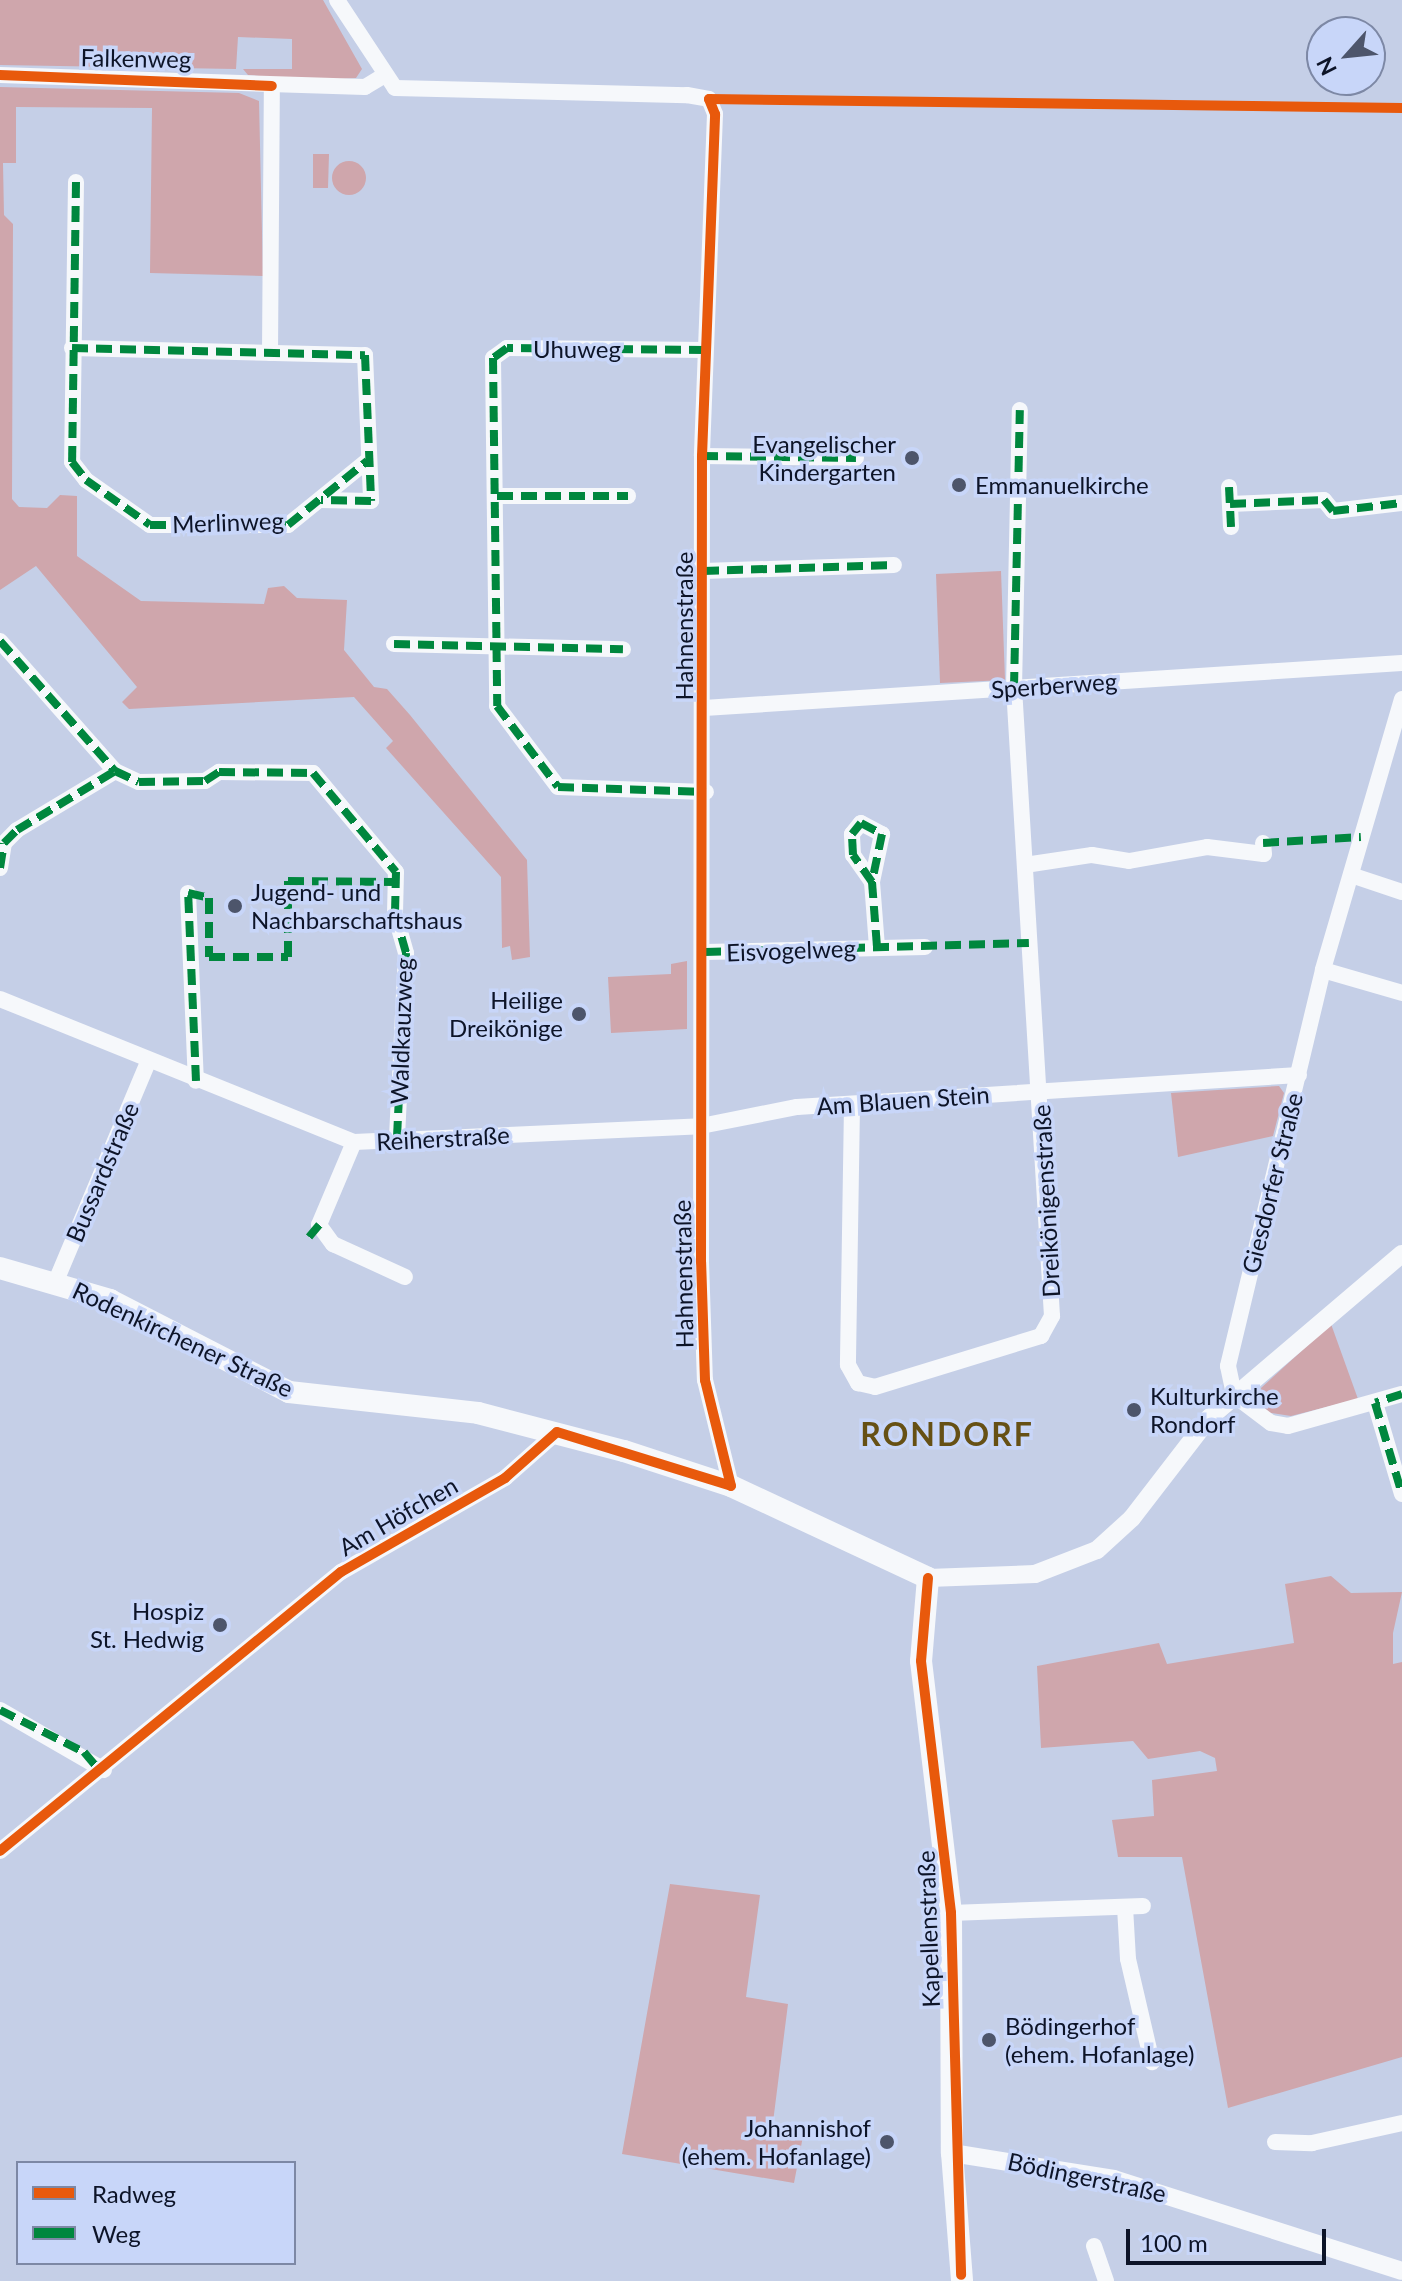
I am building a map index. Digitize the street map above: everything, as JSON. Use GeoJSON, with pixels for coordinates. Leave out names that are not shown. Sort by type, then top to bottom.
{"type":"FeatureCollection","features":[{"type":"Feature","properties":{"kind":"main road","name":"Rodenkirchener Straße"},"geometry":{"type":"LineString","coordinates":[[0,1268],[56,1281],[130,1310],[289,1392],[478,1413],[557,1432],[731,1486],[928,1578]]}},
{"type":"Feature","properties":{"kind":"main road","name":"Kapellenstraße"},"geometry":{"type":"LineString","coordinates":[[928,1578],[921,1661],[951,1913],[952,2153],[962,2281]]}},
{"type":"Feature","properties":{"kind":"street"},"geometry":{"type":"LineString","coordinates":[[337,0],[383,76]]}},
{"type":"Feature","properties":{"kind":"street","name":"Falkenweg"},"geometry":{"type":"LineString","coordinates":[[0,75],[365,87],[383,76]]}},
{"type":"Feature","properties":{"kind":"street","name":"Hahnenstraße"},"geometry":{"type":"LineString","coordinates":[[383,76],[403,90],[709,99],[715,114],[702,456],[706,792],[701,1126],[705,1380],[731,1486]]}},
{"type":"Feature","properties":{"kind":"street"},"geometry":{"type":"LineString","coordinates":[[270,353],[272,86]]}},
{"type":"Feature","properties":{"kind":"street","name":"Merlinweg"},"geometry":{"type":"LineString","coordinates":[[76,182],[72,462],[86,480],[150,525],[288,525],[367,461]]}},
{"type":"Feature","properties":{"kind":"street"},"geometry":{"type":"LineString","coordinates":[[72,348],[365,355],[371,501],[321,500]]}},
{"type":"Feature","properties":{"kind":"street","name":"Uhuweg"},"geometry":{"type":"LineString","coordinates":[[705,350],[507,348],[493,358],[497,496],[497,706],[558,787],[706,792]]}},
{"type":"Feature","properties":{"kind":"street","name":"Dreikönigenstraße"},"geometry":{"type":"LineString","coordinates":[[852,1105],[848,1365],[858,1383],[875,1387],[1041,1336],[1048,1327],[1039,1091],[1014,688],[1020,410]]}},
{"type":"Feature","properties":{"kind":"street"},"geometry":{"type":"LineString","coordinates":[[702,456],[856,458]]}},
{"type":"Feature","properties":{"kind":"street"},"geometry":{"type":"LineString","coordinates":[[1229,487],[1231,527]]}},
{"type":"Feature","properties":{"kind":"street"},"geometry":{"type":"LineString","coordinates":[[497,496],[628,496]]}},
{"type":"Feature","properties":{"kind":"street"},"geometry":{"type":"LineString","coordinates":[[1230,504],[1324,500],[1333,511],[1402,503]]}},
{"type":"Feature","properties":{"kind":"street","name":"Hahnenstraße"},"geometry":{"type":"LineString","coordinates":[[703,571],[894,565]]}},
{"type":"Feature","properties":{"kind":"street"},"geometry":{"type":"LineString","coordinates":[[0,641],[115,771],[2,840],[0,868]]}},
{"type":"Feature","properties":{"kind":"street"},"geometry":{"type":"LineString","coordinates":[[394,644],[623,649]]}},
{"type":"Feature","properties":{"kind":"street","name":"Sperberweg"},"geometry":{"type":"LineString","coordinates":[[704,708],[1402,663]]}},
{"type":"Feature","properties":{"kind":"street","name":"Giesdorfer Straße"},"geometry":{"type":"LineString","coordinates":[[1234,1395],[1228,1366],[1323,970],[1402,699]]}},
{"type":"Feature","properties":{"kind":"street","name":"Waldkauzweg"},"geometry":{"type":"LineString","coordinates":[[115,771],[139,782],[205,781],[219,772],[313,773],[396,872],[395,914],[406,953],[397,1140]]}},
{"type":"Feature","properties":{"kind":"street"},"geometry":{"type":"LineString","coordinates":[[1025,865],[1092,855],[1139,860],[1207,847],[1264,854],[1263,843]]}},
{"type":"Feature","properties":{"kind":"street"},"geometry":{"type":"LineString","coordinates":[[1351,875],[1402,892]]}},
{"type":"Feature","properties":{"kind":"street","name":"Eisvogelweg"},"geometry":{"type":"LineString","coordinates":[[872,882],[877,947]]}},
{"type":"Feature","properties":{"kind":"street"},"geometry":{"type":"LineString","coordinates":[[188,893],[196,1081]]}},
{"type":"Feature","properties":{"kind":"street","name":"Eisvogelweg"},"geometry":{"type":"LineString","coordinates":[[705,952],[925,947]]}},
{"type":"Feature","properties":{"kind":"street"},"geometry":{"type":"LineString","coordinates":[[1323,970],[1402,993]]}},
{"type":"Feature","properties":{"kind":"street","name":"Reiherstraße"},"geometry":{"type":"LineString","coordinates":[[0,999],[148,1062],[354,1142],[701,1126]]}},
{"type":"Feature","properties":{"kind":"street","name":"Bussardstraße"},"geometry":{"type":"LineString","coordinates":[[56,1281],[148,1062]]}},
{"type":"Feature","properties":{"kind":"street","name":"Am Blauen Stein"},"geometry":{"type":"LineString","coordinates":[[701,1126],[852,1105],[1299,1075]]}},
{"type":"Feature","properties":{"kind":"street"},"geometry":{"type":"LineString","coordinates":[[354,1142],[319,1225],[333,1244],[405,1277]]}},
{"type":"Feature","properties":{"kind":"street"},"geometry":{"type":"LineString","coordinates":[[928,1578],[1035,1574],[1097,1550],[1234,1395],[1402,1254]]}},
{"type":"Feature","properties":{"kind":"street"},"geometry":{"type":"LineString","coordinates":[[1234,1395],[1271,1423],[1288,1426],[1402,1394]]}},
{"type":"Feature","properties":{"kind":"street"},"geometry":{"type":"LineString","coordinates":[[1375,1403],[1402,1494]]}},
{"type":"Feature","properties":{"kind":"street","name":"Am Höfchen"},"geometry":{"type":"LineString","coordinates":[[0,1851],[104,1770],[341,1572],[505,1478],[557,1432]]}},
{"type":"Feature","properties":{"kind":"street"},"geometry":{"type":"LineString","coordinates":[[0,1710],[104,1770]]}},
{"type":"Feature","properties":{"kind":"street"},"geometry":{"type":"LineString","coordinates":[[951,1913],[1143,1906]]}},
{"type":"Feature","properties":{"kind":"street"},"geometry":{"type":"LineString","coordinates":[[1125,1907],[1128,1959],[1152,2062]]}},
{"type":"Feature","properties":{"kind":"street"},"geometry":{"type":"LineString","coordinates":[[1275,2142],[1312,2143],[1402,2123]]}},
{"type":"Feature","properties":{"kind":"street","name":"Bödingerstraße"},"geometry":{"type":"LineString","coordinates":[[952,2153],[1114,2179],[1402,2271]]}},
{"type":"Feature","properties":{"kind":"street"},"geometry":{"type":"LineString","coordinates":[[1094,2246],[1106,2281]]}},
{"type":"Feature","properties":{"kind":"shaded area"},"geometry":{"type":"Polygon","coordinates":[[[0,0],[323,0],[362,69],[356,78],[307,81],[248,75],[243,69],[292,69],[292,39],[238,37],[236,69],[0,65],[0,0]]]}},
{"type":"Feature","properties":{"kind":"shaded area"},"geometry":{"type":"Polygon","coordinates":[[[0,87],[239,93],[259,101],[263,276],[150,273],[152,108],[16,107],[16,163],[3,163],[4,215],[13,224],[12,499],[19,507],[47,508],[60,495],[77,496],[77,556],[141,601],[264,604],[268,588],[284,586],[297,598],[347,600],[344,650],[374,687],[387,689],[410,715],[527,860],[530,957],[512,960],[510,946],[502,948],[501,877],[386,748],[393,741],[354,697],[129,709],[122,702],[137,687],[36,566],[0,590],[0,87]]]}},
{"type":"Feature","properties":{"kind":"shaded area"},"geometry":{"type":"Polygon","coordinates":[[[313,154],[329,154],[328,188],[313,188],[313,154]]]}},
{"type":"Feature","properties":{"kind":"shaded area"},"geometry":{"type":"Polygon","coordinates":[[[349,161],[361,166],[366,178],[361,190],[349,195],[337,190],[332,178],[337,166],[349,161]]]}},
{"type":"Feature","properties":{"kind":"shaded area"},"geometry":{"type":"Polygon","coordinates":[[[1001,571],[1005,680],[940,683],[936,574],[1001,571]]]}},
{"type":"Feature","properties":{"kind":"shaded area"},"geometry":{"type":"Polygon","coordinates":[[[687,961],[687,1029],[611,1033],[608,977],[671,974],[671,964],[687,961]]]}},
{"type":"Feature","properties":{"kind":"shaded area"},"geometry":{"type":"Polygon","coordinates":[[[1279,1086],[1284,1093],[1273,1136],[1178,1157],[1171,1093],[1279,1086]]]}},
{"type":"Feature","properties":{"kind":"shaded area"},"geometry":{"type":"Polygon","coordinates":[[[1331,1324],[1358,1399],[1291,1416],[1265,1412],[1261,1388],[1331,1324]]]}},
{"type":"Feature","properties":{"kind":"shaded area"},"geometry":{"type":"Polygon","coordinates":[[[1331,1576],[1351,1593],[1402,1592],[1393,1633],[1393,1664],[1402,1662],[1402,2057],[1228,2108],[1182,1857],[1118,1857],[1112,1820],[1154,1816],[1152,1780],[1217,1771],[1215,1758],[1200,1751],[1148,1759],[1133,1741],[1041,1748],[1037,1666],[1159,1643],[1167,1664],[1294,1643],[1285,1584],[1331,1576]]]}},
{"type":"Feature","properties":{"kind":"shaded area"},"geometry":{"type":"Polygon","coordinates":[[[670,1884],[760,1895],[746,1997],[788,2004],[773,2122],[804,2131],[794,2183],[622,2154],[670,1884]]]}},
{"type":"Feature","properties":{"kind":"marked path"},"geometry":{"type":"LineString","coordinates":[[76,182],[72,462],[86,480],[150,525],[288,525],[367,461]]}},
{"type":"Feature","properties":{"kind":"marked path"},"geometry":{"type":"LineString","coordinates":[[72,348],[365,355],[371,501],[321,500]]}},
{"type":"Feature","properties":{"kind":"marked path"},"geometry":{"type":"LineString","coordinates":[[705,350],[507,348],[493,358],[497,706],[558,787],[706,792]]}},
{"type":"Feature","properties":{"kind":"marked path"},"geometry":{"type":"LineString","coordinates":[[1014,688],[1020,410]]}},
{"type":"Feature","properties":{"kind":"marked path"},"geometry":{"type":"LineString","coordinates":[[702,456],[856,458]]}},
{"type":"Feature","properties":{"kind":"marked path"},"geometry":{"type":"LineString","coordinates":[[1229,487],[1231,527]]}},
{"type":"Feature","properties":{"kind":"marked path"},"geometry":{"type":"LineString","coordinates":[[497,496],[628,496]]}},
{"type":"Feature","properties":{"kind":"marked path"},"geometry":{"type":"LineString","coordinates":[[1230,504],[1324,500],[1333,511],[1402,503]]}},
{"type":"Feature","properties":{"kind":"marked path"},"geometry":{"type":"LineString","coordinates":[[703,571],[894,565]]}},
{"type":"Feature","properties":{"kind":"marked path"},"geometry":{"type":"LineString","coordinates":[[0,641],[115,771],[139,782],[205,781],[219,772],[313,773],[396,872],[395,914],[406,953],[397,1140]]}},
{"type":"Feature","properties":{"kind":"marked path"},"geometry":{"type":"LineString","coordinates":[[394,644],[623,649]]}},
{"type":"Feature","properties":{"kind":"marked path"},"geometry":{"type":"LineString","coordinates":[[0,868],[4,843],[17,830],[115,771]]}},
{"type":"Feature","properties":{"kind":"marked path"},"geometry":{"type":"LineString","coordinates":[[872,882],[853,855],[852,834],[861,823],[882,834],[872,882],[877,947]]}},
{"type":"Feature","properties":{"kind":"marked path"},"geometry":{"type":"LineString","coordinates":[[1263,843],[1361,837]]}},
{"type":"Feature","properties":{"kind":"marked path"},"geometry":{"type":"LineString","coordinates":[[196,1081],[188,893],[209,898],[209,957],[288,957],[288,881],[395,882]]}},
{"type":"Feature","properties":{"kind":"marked path"},"geometry":{"type":"LineString","coordinates":[[705,952],[1029,943]]}},
{"type":"Feature","properties":{"kind":"marked path"},"geometry":{"type":"LineString","coordinates":[[309,1237],[319,1225]]}},
{"type":"Feature","properties":{"kind":"marked path"},"geometry":{"type":"LineString","coordinates":[[1402,1394],[1375,1403],[1402,1494]]}},
{"type":"Feature","properties":{"kind":"marked path"},"geometry":{"type":"LineString","coordinates":[[0,1710],[84,1752],[101,1772]]}},
{"type":"Feature","properties":{"kind":"cycle path"},"geometry":{"type":"LineString","coordinates":[[0,75],[272,86]]}},
{"type":"Feature","properties":{"kind":"cycle path"},"geometry":{"type":"LineString","coordinates":[[0,1851],[341,1572],[505,1478],[557,1432],[731,1486],[705,1380],[701,1262],[702,456],[715,114],[709,99],[1402,108]]}},
{"type":"Feature","properties":{"kind":"cycle path"},"geometry":{"type":"LineString","coordinates":[[928,1578],[921,1661],[951,1913],[961,2275]]}},
{"type":"Feature","properties":{"kind":"place","name":"Evangelischer Kindergarten"},"geometry":{"type":"Point","coordinates":[912,458]}},
{"type":"Feature","properties":{"kind":"place","name":"Emmanuelkirche"},"geometry":{"type":"Point","coordinates":[959,485]}},
{"type":"Feature","properties":{"kind":"place","name":"Jugend- und Nachbarschaftshaus"},"geometry":{"type":"Point","coordinates":[235,906]}},
{"type":"Feature","properties":{"kind":"place","name":"Heilige Dreikönige"},"geometry":{"type":"Point","coordinates":[579,1014]}},
{"type":"Feature","properties":{"kind":"place","name":"Kulturkirche Rondorf"},"geometry":{"type":"Point","coordinates":[1134,1410]}},
{"type":"Feature","properties":{"kind":"place","name":"Hospiz St. Hedwig"},"geometry":{"type":"Point","coordinates":[220,1625]}},
{"type":"Feature","properties":{"kind":"place","name":"Bödingerhof (ehem. Hofanlage)"},"geometry":{"type":"Point","coordinates":[989,2040]}},
{"type":"Feature","properties":{"kind":"place","name":"Johannishof (ehem. Hofanlage)"},"geometry":{"type":"Point","coordinates":[887,2142]}},
{"type":"Feature","properties":{"kind":"district","name":"RONDORF"},"geometry":{"type":"Point","coordinates":[947,1434]}}]}
